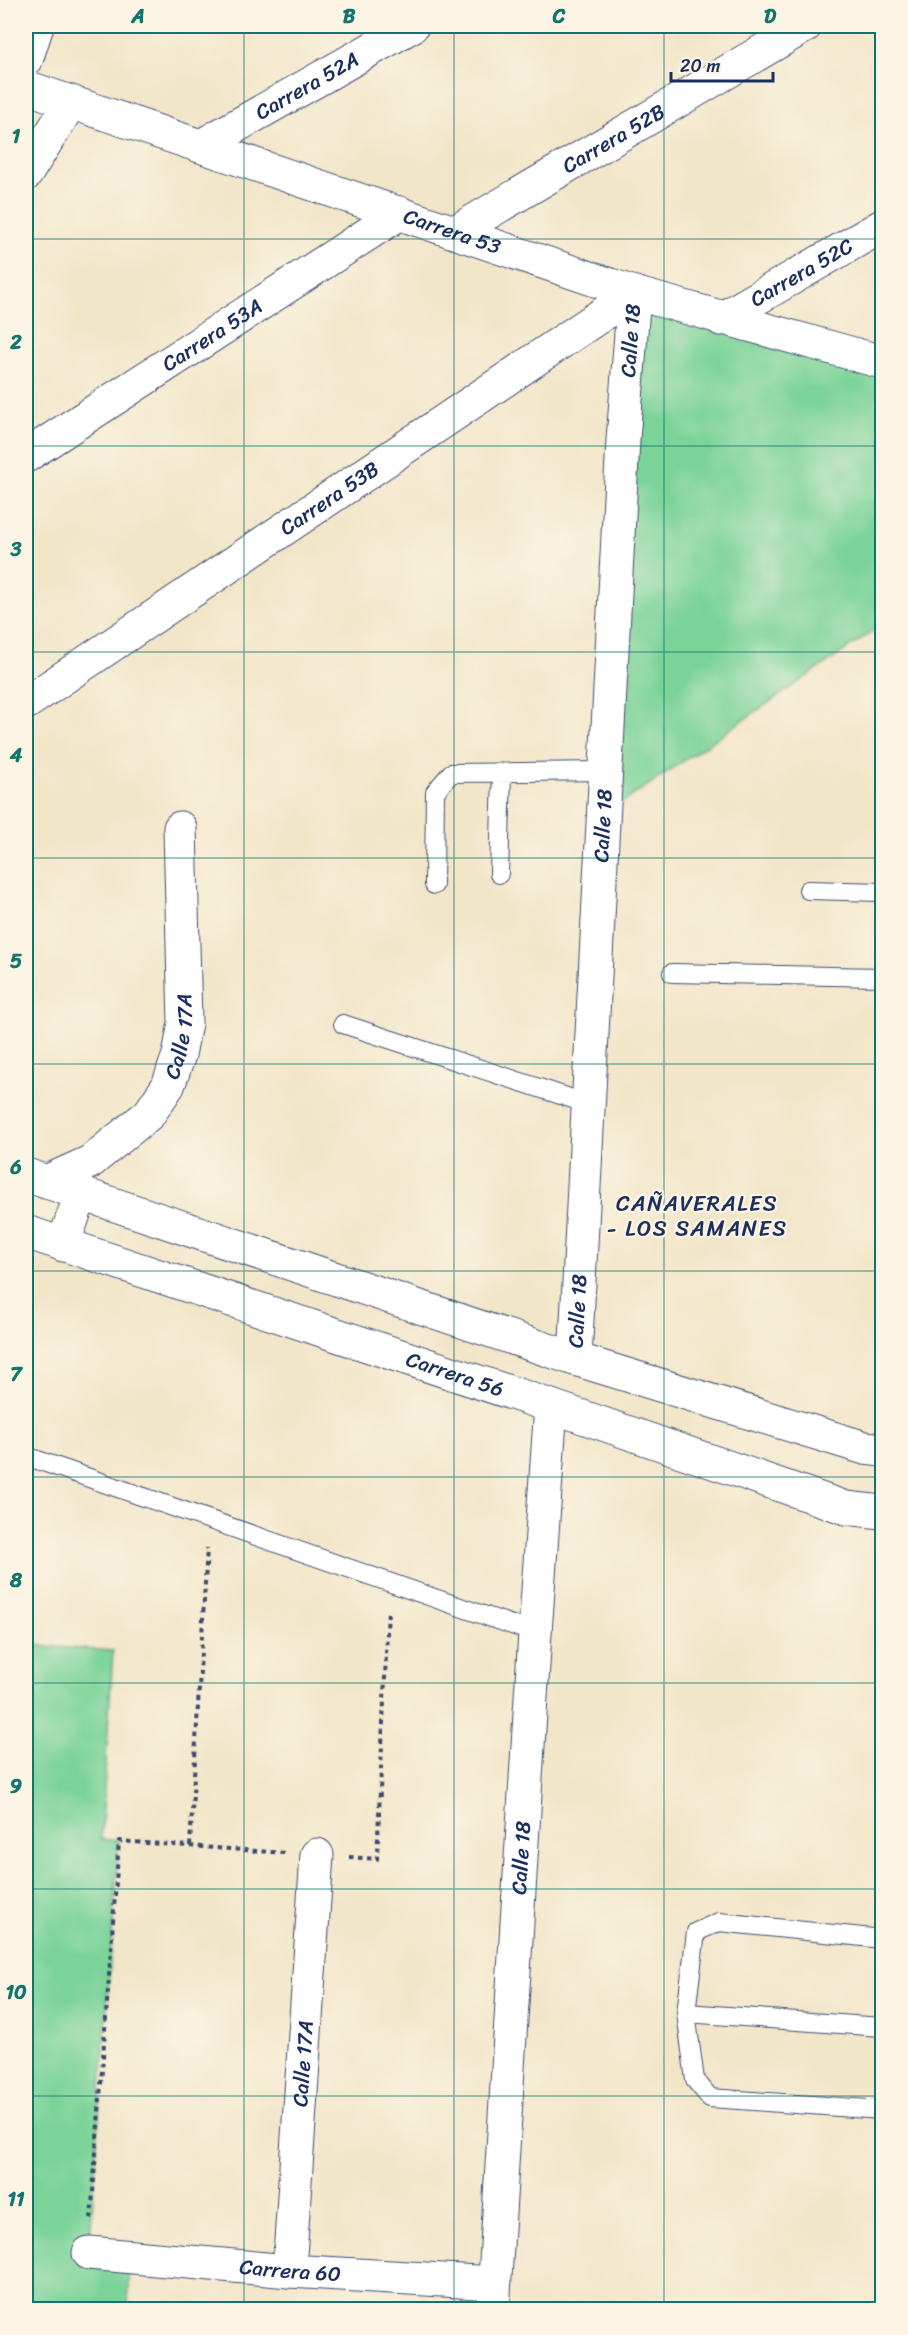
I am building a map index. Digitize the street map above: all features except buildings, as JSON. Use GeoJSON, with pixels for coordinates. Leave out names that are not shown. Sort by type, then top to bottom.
{"type":"FeatureCollection","features":[{"type":"Feature","properties":{"kind":"street"},"geometry":{"type":"LineString","coordinates":[[26,60],[37,26]]}},
{"type":"Feature","properties":{"kind":"street","name":"Carrera 52A"},"geometry":{"type":"LineString","coordinates":[[201,146],[412,26]]}},
{"type":"Feature","properties":{"kind":"street","name":"Carrera 52B"},"geometry":{"type":"LineString","coordinates":[[455,232],[805,26]]}},
{"type":"Feature","properties":{"kind":"street","name":"Carrera 53"},"geometry":{"type":"LineString","coordinates":[[26,87],[634,293],[882,362]]}},
{"type":"Feature","properties":{"kind":"street"},"geometry":{"type":"LineString","coordinates":[[26,174],[71,102]]}},
{"type":"Feature","properties":{"kind":"street","name":"Carrera 53A"},"geometry":{"type":"LineString","coordinates":[[26,456],[400,213]]}},
{"type":"Feature","properties":{"kind":"street","name":"Carrera 52C"},"geometry":{"type":"LineString","coordinates":[[721,319],[882,226]]}},
{"type":"Feature","properties":{"kind":"street","name":"Carrera 53B"},"geometry":{"type":"LineString","coordinates":[[26,703],[634,293]]}},
{"type":"Feature","properties":{"kind":"street","name":"Calle 18"},"geometry":{"type":"LineString","coordinates":[[575,1359],[623,440],[634,293]]}},
{"type":"Feature","properties":{"kind":"street"},"geometry":{"type":"LineString","coordinates":[[26,450],[26,466]]}},
{"type":"Feature","properties":{"kind":"street","name":"Calle 17A"},"geometry":{"type":"LineString","coordinates":[[36,1179],[90,1162],[149,1114],[168,1086],[179,1055],[185,1023],[180,828]]}},
{"type":"Feature","properties":{"kind":"street"},"geometry":{"type":"LineString","coordinates":[[36,1179],[575,1359],[865,1448],[882,1450]]}},
{"type":"Feature","properties":{"kind":"street"},"geometry":{"type":"LineString","coordinates":[[63,1245],[81,1194]]}},
{"type":"Feature","properties":{"kind":"street","name":"Carrera 56"},"geometry":{"type":"LineString","coordinates":[[26,1232],[551,1406],[846,1508],[882,1512]]}},
{"type":"Feature","properties":{"kind":"street","name":"Calle 18"},"geometry":{"type":"LineString","coordinates":[[493,2296],[551,1406]]}},
{"type":"Feature","properties":{"kind":"street","name":"Calle 17A"},"geometry":{"type":"LineString","coordinates":[[289,2271],[317,1855]]}},
{"type":"Feature","properties":{"kind":"street","name":"Carrera 60"},"geometry":{"type":"LineString","coordinates":[[89,2253],[289,2271],[493,2296]]}},
{"type":"Feature","properties":{"kind":"lane"},"geometry":{"type":"LineString","coordinates":[[434,885],[435,792],[451,773],[605,771]]}},
{"type":"Feature","properties":{"kind":"lane"},"geometry":{"type":"LineString","coordinates":[[499,874],[502,773]]}},
{"type":"Feature","properties":{"kind":"lane"},"geometry":{"type":"LineString","coordinates":[[808,890],[882,892]]}},
{"type":"Feature","properties":{"kind":"lane"},"geometry":{"type":"LineString","coordinates":[[672,973],[882,977]]}},
{"type":"Feature","properties":{"kind":"lane"},"geometry":{"type":"LineString","coordinates":[[343,1024],[588,1104]]}},
{"type":"Feature","properties":{"kind":"lane"},"geometry":{"type":"LineString","coordinates":[[26,1456],[535,1633]]}},
{"type":"Feature","properties":{"kind":"lane"},"geometry":{"type":"LineString","coordinates":[[882,1939],[719,1922],[696,1932],[686,2013],[694,2080],[710,2098],[882,2110]]}},
{"type":"Feature","properties":{"kind":"lane"},"geometry":{"type":"LineString","coordinates":[[686,2013],[882,2027]]}},
{"type":"Feature","properties":{"kind":"path"},"geometry":{"type":"LineString","coordinates":[[190,1846],[209,1520]]}},
{"type":"Feature","properties":{"kind":"path"},"geometry":{"type":"LineString","coordinates":[[89,2253],[119,1841],[377,1859],[389,1582]]}},
{"type":"Feature","properties":{"kind":"green space"},"geometry":{"type":"Polygon","coordinates":[[[634,293],[882,362],[882,625],[603,816],[634,293]]]}},
{"type":"Feature","properties":{"kind":"green space"},"geometry":{"type":"Polygon","coordinates":[[[26,1645],[113,1651],[101,1839],[119,1841],[89,2253],[130,2257],[128,2309],[26,2309],[26,1645]]]}},
{"type":"Feature","properties":{"kind":"district","name":"CAÑAVERALES - LOS SAMANES"},"geometry":{"type":"Point","coordinates":[697,1216]}}]}
